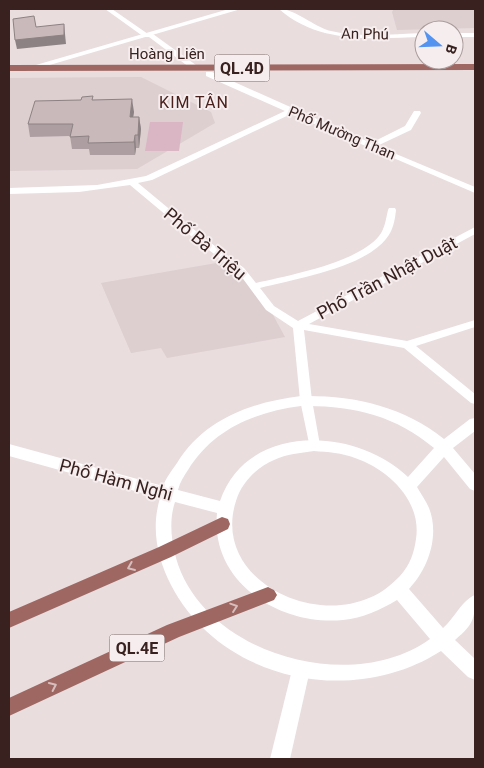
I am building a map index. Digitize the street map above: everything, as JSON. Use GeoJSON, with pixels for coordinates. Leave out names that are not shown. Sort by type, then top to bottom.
{"type":"FeatureCollection","features":[{"type":"Feature","properties":{"kind":"main road"},"geometry":{"type":"LineString","coordinates":[[27,75],[33,67],[237,9]]}},
{"type":"Feature","properties":{"kind":"main road","name":"Hoàng Liên"},"geometry":{"type":"LineString","coordinates":[[9,68],[33,67],[89,71],[209,74],[475,74]]}},
{"type":"Feature","properties":{"kind":"main road","name":"Hoàng Liên"},"geometry":{"type":"LineString","coordinates":[[9,75],[196,68],[475,67]]}},
{"type":"Feature","properties":{"kind":"main road"},"geometry":{"type":"LineString","coordinates":[[196,68],[209,74]]}},
{"type":"Feature","properties":{"kind":"main road"},"geometry":{"type":"LineString","coordinates":[[475,485],[465,468],[445,446],[419,428],[393,415],[374,409],[336,401],[306,400],[276,404],[247,413],[220,426],[198,445],[179,467],[167,494],[163,516],[165,552],[177,585],[204,618],[220,635],[258,656],[301,670],[339,673],[376,670],[411,659],[442,640],[467,617],[475,603]]}},
{"type":"Feature","properties":{"kind":"main road"},"geometry":{"type":"LineString","coordinates":[[408,487],[445,446],[475,423]]}},
{"type":"Feature","properties":{"kind":"main road"},"geometry":{"type":"LineString","coordinates":[[314,445],[341,447],[367,455],[390,469],[408,487],[420,506],[425,528],[424,550],[415,572],[399,590],[379,603],[355,611],[329,613],[302,610],[278,602],[256,588],[240,572],[228,553],[223,517],[235,484],[256,463],[283,450],[314,445]]}},
{"type":"Feature","properties":{"kind":"main road","name":"Phố Hàm Nghi"},"geometry":{"type":"LineString","coordinates":[[9,450],[167,494],[223,517]]}},
{"type":"Feature","properties":{"kind":"main road"},"geometry":{"type":"LineString","coordinates":[[9,620],[165,552],[223,517]]}},
{"type":"Feature","properties":{"kind":"main road"},"geometry":{"type":"LineString","coordinates":[[399,590],[442,640],[475,671]]}},
{"type":"Feature","properties":{"kind":"main road","name":"QL.4E"},"geometry":{"type":"LineString","coordinates":[[9,707],[204,618],[268,595]]}},
{"type":"Feature","properties":{"kind":"main road"},"geometry":{"type":"LineString","coordinates":[[280,759],[301,670]]}},
{"type":"Feature","properties":{"kind":"street"},"geometry":{"type":"LineString","coordinates":[[108,9],[196,68]]}},
{"type":"Feature","properties":{"kind":"street","name":"An Phú"},"geometry":{"type":"LineString","coordinates":[[282,9],[318,28],[332,33],[414,35]]}},
{"type":"Feature","properties":{"kind":"street","name":"Phố Mường Than"},"geometry":{"type":"LineString","coordinates":[[209,74],[475,190]]}},
{"type":"Feature","properties":{"kind":"street"},"geometry":{"type":"LineString","coordinates":[[9,191],[103,188],[133,183],[149,178],[291,111]]}},
{"type":"Feature","properties":{"kind":"street"},"geometry":{"type":"LineString","coordinates":[[371,146],[408,128],[417,114]]}},
{"type":"Feature","properties":{"kind":"street","name":"Phố Bà Triệu"},"geometry":{"type":"LineString","coordinates":[[133,183],[200,239],[241,270],[270,308],[298,326]]}},
{"type":"Feature","properties":{"kind":"street"},"geometry":{"type":"LineString","coordinates":[[254,287],[310,272],[365,252],[381,239],[389,228],[392,210]]}},
{"type":"Feature","properties":{"kind":"street","name":"Phố Trần Nhật Duật"},"geometry":{"type":"LineString","coordinates":[[298,326],[475,230]]}},
{"type":"Feature","properties":{"kind":"street"},"geometry":{"type":"LineString","coordinates":[[407,346],[475,323]]}},
{"type":"Feature","properties":{"kind":"street"},"geometry":{"type":"LineString","coordinates":[[314,445],[306,400],[298,326],[407,346],[429,361],[475,400]]}},
{"type":"Feature","properties":{"kind":"shaded area"},"geometry":{"type":"Polygon","coordinates":[[[394,9],[475,9],[475,28],[464,28],[464,20],[414,20],[414,30],[397,30],[392,12],[394,9]]]}},
{"type":"Feature","properties":{"kind":"shaded area"},"geometry":{"type":"Polygon","coordinates":[[[141,77],[211,112],[215,123],[137,169],[9,171],[9,78],[141,77]]]}},
{"type":"Feature","properties":{"kind":"shaded area"},"geometry":{"type":"Polygon","coordinates":[[[150,122],[183,122],[179,151],[145,151],[150,122]]]}},
{"type":"Feature","properties":{"kind":"shaded area"},"geometry":{"type":"Polygon","coordinates":[[[234,260],[255,282],[285,337],[167,358],[161,348],[131,353],[101,283],[234,260]]]}},
{"type":"Feature","properties":{"kind":"building"},"geometry":{"type":"Polygon","coordinates":[[[34,16],[36,27],[64,24],[64,35],[15,40],[13,19],[34,16]]]}},
{"type":"Feature","properties":{"kind":"building"},"geometry":{"type":"Polygon","coordinates":[[[93,96],[92,100],[132,99],[130,117],[139,117],[138,135],[135,135],[134,142],[88,143],[89,136],[70,137],[73,124],[28,124],[35,101],[81,100],[82,97],[93,96]]]}},
{"type":"Feature","properties":{"kind":"district","name":"KIM TÂN"},"geometry":{"type":"Point","coordinates":[194,102]}}]}
